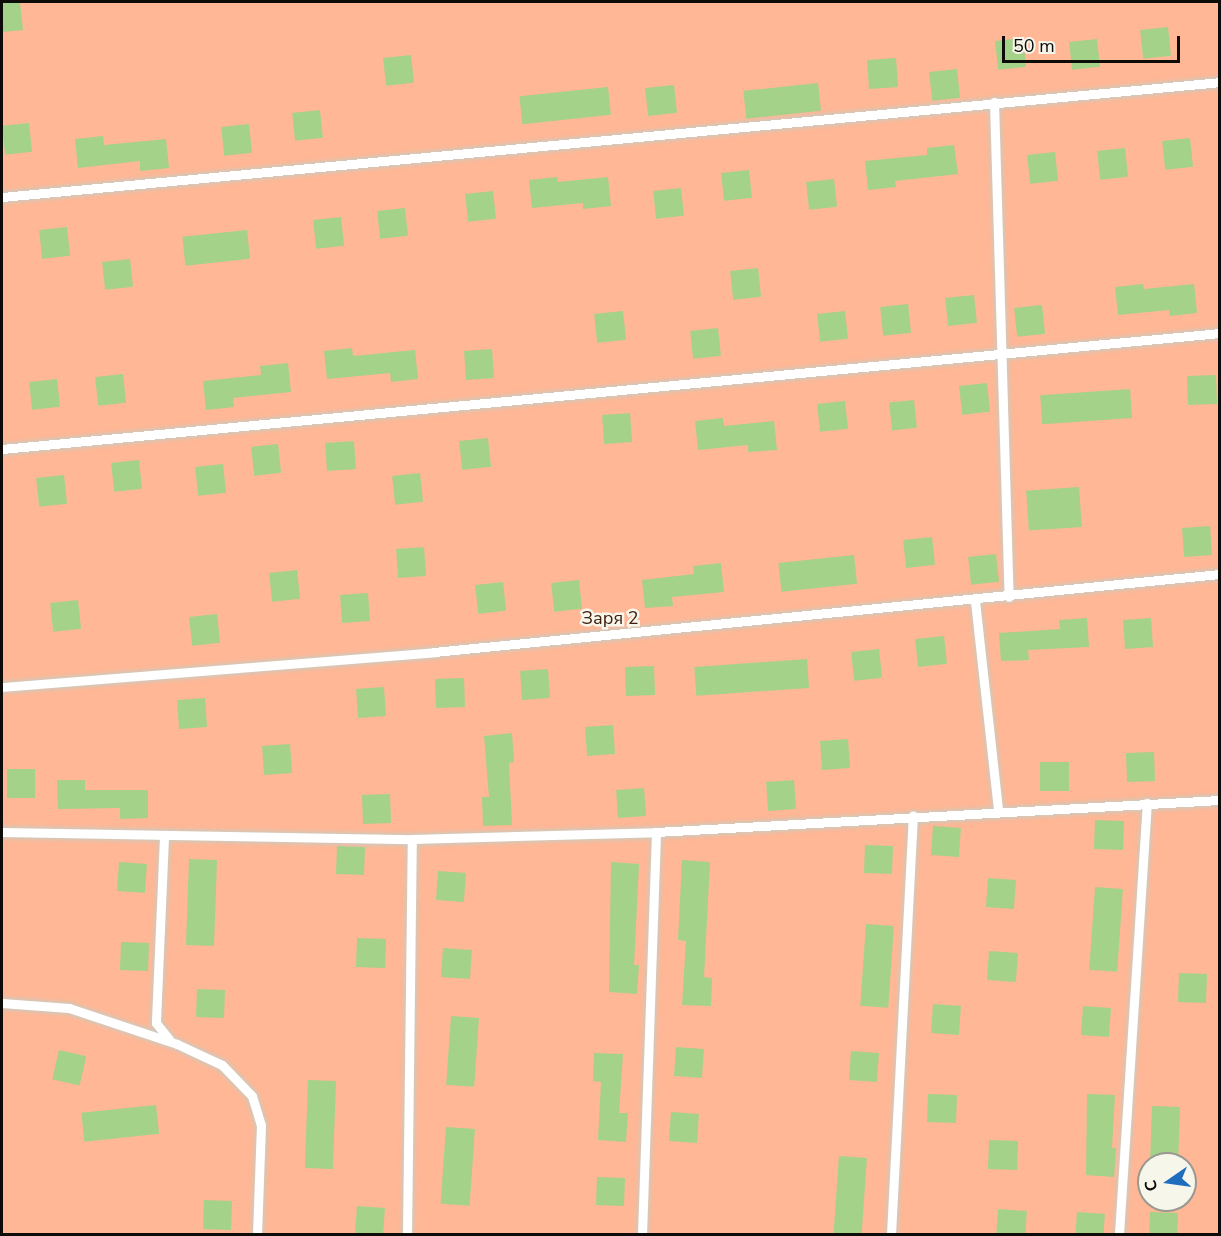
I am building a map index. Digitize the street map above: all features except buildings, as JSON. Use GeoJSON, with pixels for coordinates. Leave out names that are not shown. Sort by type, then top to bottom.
{"type":"FeatureCollection","features":[{"type":"Feature","properties":{"kind":"lane"},"geometry":{"type":"LineString","coordinates":[[2,197],[1220,82]]}},
{"type":"Feature","properties":{"kind":"lane"},"geometry":{"type":"LineString","coordinates":[[994,102],[1009,597]]}},
{"type":"Feature","properties":{"kind":"lane"},"geometry":{"type":"LineString","coordinates":[[2,449],[1001,357],[1220,333]]}},
{"type":"Feature","properties":{"kind":"lane"},"geometry":{"type":"LineString","coordinates":[[2,687],[422,653],[975,601],[1220,574]]}},
{"type":"Feature","properties":{"kind":"lane"},"geometry":{"type":"LineString","coordinates":[[975,601],[998,810]]}},
{"type":"Feature","properties":{"kind":"lane"},"geometry":{"type":"LineString","coordinates":[[2,832],[164,837],[412,839],[656,832],[998,810],[1220,800]]}},
{"type":"Feature","properties":{"kind":"lane"},"geometry":{"type":"LineString","coordinates":[[1119,1234],[1147,803]]}},
{"type":"Feature","properties":{"kind":"lane"},"geometry":{"type":"LineString","coordinates":[[891,1234],[913,816]]}},
{"type":"Feature","properties":{"kind":"lane"},"geometry":{"type":"LineString","coordinates":[[642,1234],[656,832]]}},
{"type":"Feature","properties":{"kind":"lane"},"geometry":{"type":"LineString","coordinates":[[164,837],[156,1023],[163,1036],[222,1065],[252,1096],[261,1125],[257,1234]]}},
{"type":"Feature","properties":{"kind":"lane"},"geometry":{"type":"LineString","coordinates":[[407,1234],[412,839]]}},
{"type":"Feature","properties":{"kind":"lane"},"geometry":{"type":"LineString","coordinates":[[2,1003],[69,1008],[177,1044]]}},
{"type":"Feature","properties":{"kind":"green space","name":"Заря 2"},"geometry":{"type":"Polygon","coordinates":[[[2,2],[1219,2],[1219,1234],[2,1234],[2,2]]]}}]}
